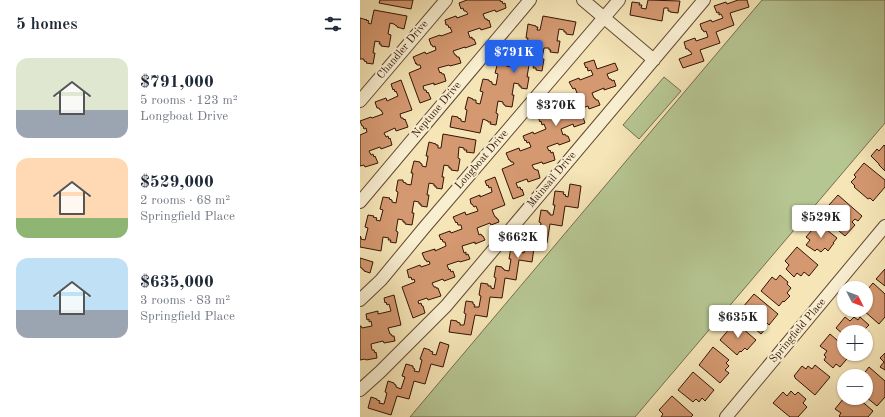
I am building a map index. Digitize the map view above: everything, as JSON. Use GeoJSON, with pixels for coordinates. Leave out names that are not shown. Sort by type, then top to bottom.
{"type":"FeatureCollection","features":[{"type":"Feature","properties":{"kind":"street","name":"Chandler Drive"},"geometry":{"type":"LineString","coordinates":[[360,101],[446,0]]}},
{"type":"Feature","properties":{"kind":"street","name":"Neptune Drive"},"geometry":{"type":"LineString","coordinates":[[360,202],[530,0]]}},
{"type":"Feature","properties":{"kind":"street"},"geometry":{"type":"LineString","coordinates":[[583,0],[654,60]]}},
{"type":"Feature","properties":{"kind":"street","name":"Longboat Drive"},"geometry":{"type":"LineString","coordinates":[[360,300],[381,280],[619,0]]}},
{"type":"Feature","properties":{"kind":"street","name":"Mainsail Drive"},"geometry":{"type":"LineString","coordinates":[[360,390],[446,306],[704,0]]}},
{"type":"Feature","properties":{"kind":"street","name":"Springfield Place"},"geometry":{"type":"LineString","coordinates":[[726,417],[885,226]]}},
{"type":"Feature","properties":{"kind":"green space"},"geometry":{"type":"Polygon","coordinates":[[[762,0],[885,0],[885,123],[635,417],[410,417],[762,0]]]}},
{"type":"Feature","properties":{"kind":"green space"},"geometry":{"type":"Polygon","coordinates":[[[664,77],[681,91],[639,139],[623,125],[664,77]]]}},
{"type":"Feature","properties":{"kind":"building"},"geometry":{"type":"Polygon","coordinates":[[[380,0],[413,0],[411,9],[379,3],[380,0]]]}},
{"type":"Feature","properties":{"kind":"building"},"geometry":{"type":"Polygon","coordinates":[[[467,0],[500,0],[503,4],[505,3],[506,8],[496,12],[495,10],[483,14],[485,19],[488,21],[489,20],[491,27],[481,30],[480,28],[468,32],[470,38],[472,37],[472,39],[474,39],[476,44],[453,51],[457,57],[459,57],[461,63],[438,68],[440,73],[441,72],[444,74],[446,81],[434,85],[434,83],[423,86],[424,90],[426,90],[427,93],[428,92],[431,99],[420,103],[409,73],[421,68],[420,65],[416,64],[413,57],[425,52],[426,54],[436,50],[435,46],[433,47],[431,45],[429,39],[452,32],[450,27],[449,28],[448,25],[446,25],[445,20],[468,14],[463,8],[461,9],[459,3],[467,0]]]}},
{"type":"Feature","properties":{"kind":"building"},"geometry":{"type":"Polygon","coordinates":[[[648,0],[680,1],[678,13],[670,12],[668,11],[668,8],[664,8],[662,21],[630,15],[632,2],[640,3],[639,5],[642,5],[641,8],[646,9],[648,0]]]}},
{"type":"Feature","properties":{"kind":"building"},"geometry":{"type":"Polygon","coordinates":[[[738,0],[747,0],[749,7],[730,13],[734,25],[716,32],[720,43],[700,50],[704,61],[683,68],[679,59],[692,54],[688,49],[686,49],[684,42],[695,38],[696,41],[708,37],[706,31],[704,32],[702,30],[700,24],[723,18],[721,14],[719,15],[719,12],[717,13],[714,6],[726,2],[727,4],[738,0]]]}},
{"type":"Feature","properties":{"kind":"building"},"geometry":{"type":"Polygon","coordinates":[[[374,10],[407,16],[404,29],[390,23],[388,34],[391,35],[389,47],[381,46],[381,44],[379,44],[380,42],[375,41],[373,64],[366,63],[367,62],[364,61],[364,59],[360,59],[360,18],[369,21],[368,23],[371,24],[374,10]]]}},
{"type":"Feature","properties":{"kind":"building"},"geometry":{"type":"Polygon","coordinates":[[[543,16],[576,22],[573,35],[566,34],[564,30],[559,29],[557,41],[560,41],[558,53],[550,52],[551,50],[549,50],[549,48],[544,48],[542,71],[536,70],[536,68],[533,68],[534,66],[529,65],[527,89],[521,88],[519,84],[514,83],[512,107],[505,106],[503,102],[498,101],[496,125],[490,124],[491,122],[483,119],[480,133],[450,127],[452,116],[458,117],[461,121],[465,122],[467,110],[465,109],[468,97],[476,100],[476,103],[480,104],[483,92],[480,91],[483,79],[489,80],[492,84],[496,85],[498,74],[495,73],[498,62],[511,67],[513,55],[511,55],[514,43],[520,44],[522,48],[526,49],[528,24],[538,27],[537,30],[540,30],[543,16]]]}},
{"type":"Feature","properties":{"kind":"building"},"geometry":{"type":"Polygon","coordinates":[[[594,60],[597,69],[615,63],[618,70],[607,74],[609,79],[612,81],[614,80],[616,86],[604,90],[604,88],[592,93],[600,105],[589,109],[588,106],[577,110],[579,116],[580,115],[583,117],[585,123],[574,127],[573,124],[561,129],[563,135],[565,134],[568,136],[570,141],[547,147],[551,153],[553,152],[555,160],[543,164],[542,162],[532,165],[534,169],[538,170],[540,178],[528,182],[527,179],[516,183],[518,188],[520,187],[521,190],[522,189],[524,195],[513,199],[502,169],[514,164],[509,160],[506,153],[519,148],[520,151],[531,147],[529,142],[527,143],[526,140],[525,141],[523,136],[533,132],[534,134],[546,129],[538,117],[549,114],[550,116],[561,111],[560,107],[557,108],[553,100],[564,96],[565,98],[577,93],[575,88],[573,89],[569,82],[593,75],[591,70],[588,71],[584,63],[594,60]]]}},
{"type":"Feature","properties":{"kind":"building"},"geometry":{"type":"Polygon","coordinates":[[[401,80],[412,110],[400,114],[401,118],[404,120],[405,119],[408,127],[396,131],[395,128],[384,133],[386,137],[388,136],[389,139],[390,138],[392,145],[369,151],[371,155],[373,154],[374,157],[375,156],[378,163],[365,167],[364,165],[360,166],[360,135],[367,132],[366,128],[364,129],[360,121],[383,114],[379,108],[377,108],[375,102],[386,98],[387,101],[398,96],[396,91],[395,92],[394,89],[393,90],[391,84],[401,80]]]}},
{"type":"Feature","properties":{"kind":"building"},"geometry":{"type":"Polygon","coordinates":[[[443,134],[476,140],[474,153],[466,152],[467,150],[459,147],[458,158],[460,159],[458,171],[451,170],[449,166],[444,165],[442,189],[436,188],[434,184],[429,183],[427,207],[421,206],[419,202],[414,201],[412,225],[405,224],[403,220],[398,219],[396,243],[390,242],[391,240],[388,240],[389,238],[383,237],[381,251],[360,247],[360,236],[361,239],[365,240],[368,228],[365,227],[368,215],[374,216],[373,217],[377,218],[376,220],[380,221],[383,210],[380,209],[383,197],[390,198],[389,199],[392,200],[392,202],[396,203],[398,180],[403,180],[406,184],[411,185],[413,173],[411,173],[414,161],[420,162],[422,166],[426,167],[428,156],[426,156],[429,142],[438,145],[438,148],[441,148],[443,134]]]}},
{"type":"Feature","properties":{"kind":"building"},"geometry":{"type":"Polygon","coordinates":[[[884,145],[885,171],[871,156],[877,149],[879,151],[884,145]]]}},
{"type":"Feature","properties":{"kind":"building"},"geometry":{"type":"Polygon","coordinates":[[[864,163],[885,180],[885,187],[873,201],[870,198],[868,199],[854,187],[855,186],[851,182],[856,177],[854,175],[864,163]]]}},
{"type":"Feature","properties":{"kind":"building"},"geometry":{"type":"Polygon","coordinates":[[[495,177],[505,205],[492,210],[499,222],[491,225],[490,223],[477,228],[479,235],[481,234],[485,240],[475,244],[475,242],[462,246],[464,253],[466,252],[466,255],[468,254],[470,259],[447,265],[451,272],[453,271],[455,277],[432,283],[434,287],[438,288],[441,296],[418,301],[419,304],[421,303],[423,306],[425,313],[413,318],[402,287],[415,282],[411,277],[409,278],[407,270],[420,265],[421,267],[430,264],[429,261],[427,262],[425,260],[422,253],[435,249],[435,251],[446,246],[445,242],[443,242],[442,239],[441,240],[439,235],[462,229],[461,225],[458,225],[457,222],[456,223],[453,217],[465,212],[466,215],[478,211],[476,206],[474,207],[471,204],[470,199],[492,192],[491,187],[489,188],[488,185],[487,186],[485,181],[495,177]]]}},
{"type":"Feature","properties":{"kind":"building"},"geometry":{"type":"Polygon","coordinates":[[[570,184],[581,186],[578,208],[565,206],[562,226],[550,224],[547,243],[535,241],[532,262],[519,260],[516,280],[505,278],[502,298],[490,297],[487,317],[475,315],[471,335],[449,332],[451,320],[457,321],[460,325],[464,325],[466,301],[473,302],[475,305],[474,307],[479,307],[481,283],[488,284],[488,286],[491,286],[491,288],[494,289],[496,266],[502,267],[504,270],[509,271],[511,247],[517,248],[519,252],[524,253],[526,229],[539,235],[541,210],[548,211],[550,215],[553,215],[555,191],[564,192],[563,194],[568,197],[570,184]]]}},
{"type":"Feature","properties":{"kind":"building"},"geometry":{"type":"Polygon","coordinates":[[[838,195],[862,216],[858,221],[855,219],[852,222],[855,225],[845,236],[820,215],[838,195]]]}},
{"type":"Feature","properties":{"kind":"building"},"geometry":{"type":"Polygon","coordinates":[[[818,223],[837,238],[828,251],[825,248],[821,252],[817,249],[815,251],[806,245],[810,240],[806,237],[818,223]]]}},
{"type":"Feature","properties":{"kind":"building"},"geometry":{"type":"Polygon","coordinates":[[[797,247],[818,265],[809,276],[804,272],[801,276],[797,273],[794,277],[786,269],[789,265],[785,261],[797,247]]]}},
{"type":"Feature","properties":{"kind":"building"},"geometry":{"type":"Polygon","coordinates":[[[360,258],[373,262],[370,273],[364,271],[360,267],[360,258]]]}},
{"type":"Feature","properties":{"kind":"building"},"geometry":{"type":"Polygon","coordinates":[[[885,269],[885,286],[876,279],[885,269]]]}},
{"type":"Feature","properties":{"kind":"building"},"geometry":{"type":"Polygon","coordinates":[[[780,275],[788,282],[787,284],[791,288],[787,293],[790,296],[779,306],[761,291],[772,277],[776,280],[780,275]]]}},
{"type":"Feature","properties":{"kind":"building"},"geometry":{"type":"Polygon","coordinates":[[[873,283],[885,294],[885,317],[879,324],[871,317],[873,317],[873,283]]]}},
{"type":"Feature","properties":{"kind":"building"},"geometry":{"type":"Polygon","coordinates":[[[754,294],[778,314],[769,325],[767,323],[764,326],[766,328],[761,334],[737,314],[754,294]]]}},
{"type":"Feature","properties":{"kind":"building"},"geometry":{"type":"Polygon","coordinates":[[[394,295],[401,325],[388,328],[390,334],[394,336],[395,341],[384,343],[383,341],[371,344],[372,350],[374,350],[375,353],[376,352],[377,358],[360,360],[360,326],[362,328],[372,326],[371,321],[369,322],[369,319],[367,320],[366,314],[378,311],[378,314],[391,311],[389,304],[387,305],[386,302],[385,303],[384,298],[394,295]]]}},
{"type":"Feature","properties":{"kind":"building"},"geometry":{"type":"Polygon","coordinates":[[[845,317],[850,321],[854,317],[858,320],[860,317],[869,325],[838,325],[845,317]]]}},
{"type":"Feature","properties":{"kind":"building"},"geometry":{"type":"Polygon","coordinates":[[[735,322],[756,340],[747,350],[745,348],[737,355],[720,340],[735,322]]]}},
{"type":"Feature","properties":{"kind":"building"},"geometry":{"type":"Polygon","coordinates":[[[830,334],[837,340],[837,361],[845,361],[840,367],[836,364],[833,368],[824,360],[826,357],[824,355],[827,351],[820,346],[830,334]]]}},
{"type":"Feature","properties":{"kind":"building"},"geometry":{"type":"Polygon","coordinates":[[[440,342],[449,345],[443,367],[431,364],[425,384],[414,381],[409,399],[397,396],[391,415],[368,408],[371,397],[380,401],[379,403],[384,404],[388,381],[394,383],[396,387],[401,389],[405,377],[402,376],[406,364],[413,366],[415,369],[414,371],[419,372],[422,360],[420,359],[424,348],[430,350],[433,352],[432,354],[436,355],[440,342]]]}},
{"type":"Feature","properties":{"kind":"building"},"geometry":{"type":"Polygon","coordinates":[[[713,347],[729,360],[726,363],[729,366],[725,370],[729,373],[720,383],[699,365],[713,347]]]}},
{"type":"Feature","properties":{"kind":"building"},"geometry":{"type":"Polygon","coordinates":[[[885,353],[885,370],[880,367],[884,362],[880,358],[885,353]]]}},
{"type":"Feature","properties":{"kind":"building"},"geometry":{"type":"Polygon","coordinates":[[[815,365],[830,377],[815,395],[794,376],[802,366],[806,369],[808,366],[812,369],[815,365]]]}},
{"type":"Feature","properties":{"kind":"building"},"geometry":{"type":"Polygon","coordinates":[[[873,370],[885,381],[885,397],[877,406],[873,403],[873,370]]]}},
{"type":"Feature","properties":{"kind":"building"},"geometry":{"type":"Polygon","coordinates":[[[693,372],[714,390],[705,401],[702,398],[699,402],[696,399],[693,402],[678,390],[693,372]]]}},
{"type":"Feature","properties":{"kind":"building"},"geometry":{"type":"Polygon","coordinates":[[[791,391],[795,395],[798,392],[806,399],[803,403],[807,407],[798,417],[790,417],[773,403],[783,392],[787,396],[791,391]]]}},
{"type":"Feature","properties":{"kind":"building"},"geometry":{"type":"Polygon","coordinates":[[[672,396],[693,415],[691,417],[661,417],[663,414],[659,410],[672,396]]]}},
{"type":"Feature","properties":{"kind":"building"},"geometry":{"type":"Polygon","coordinates":[[[838,405],[866,405],[873,411],[868,417],[840,417],[839,416],[841,413],[835,409],[838,405]]]}}]}
